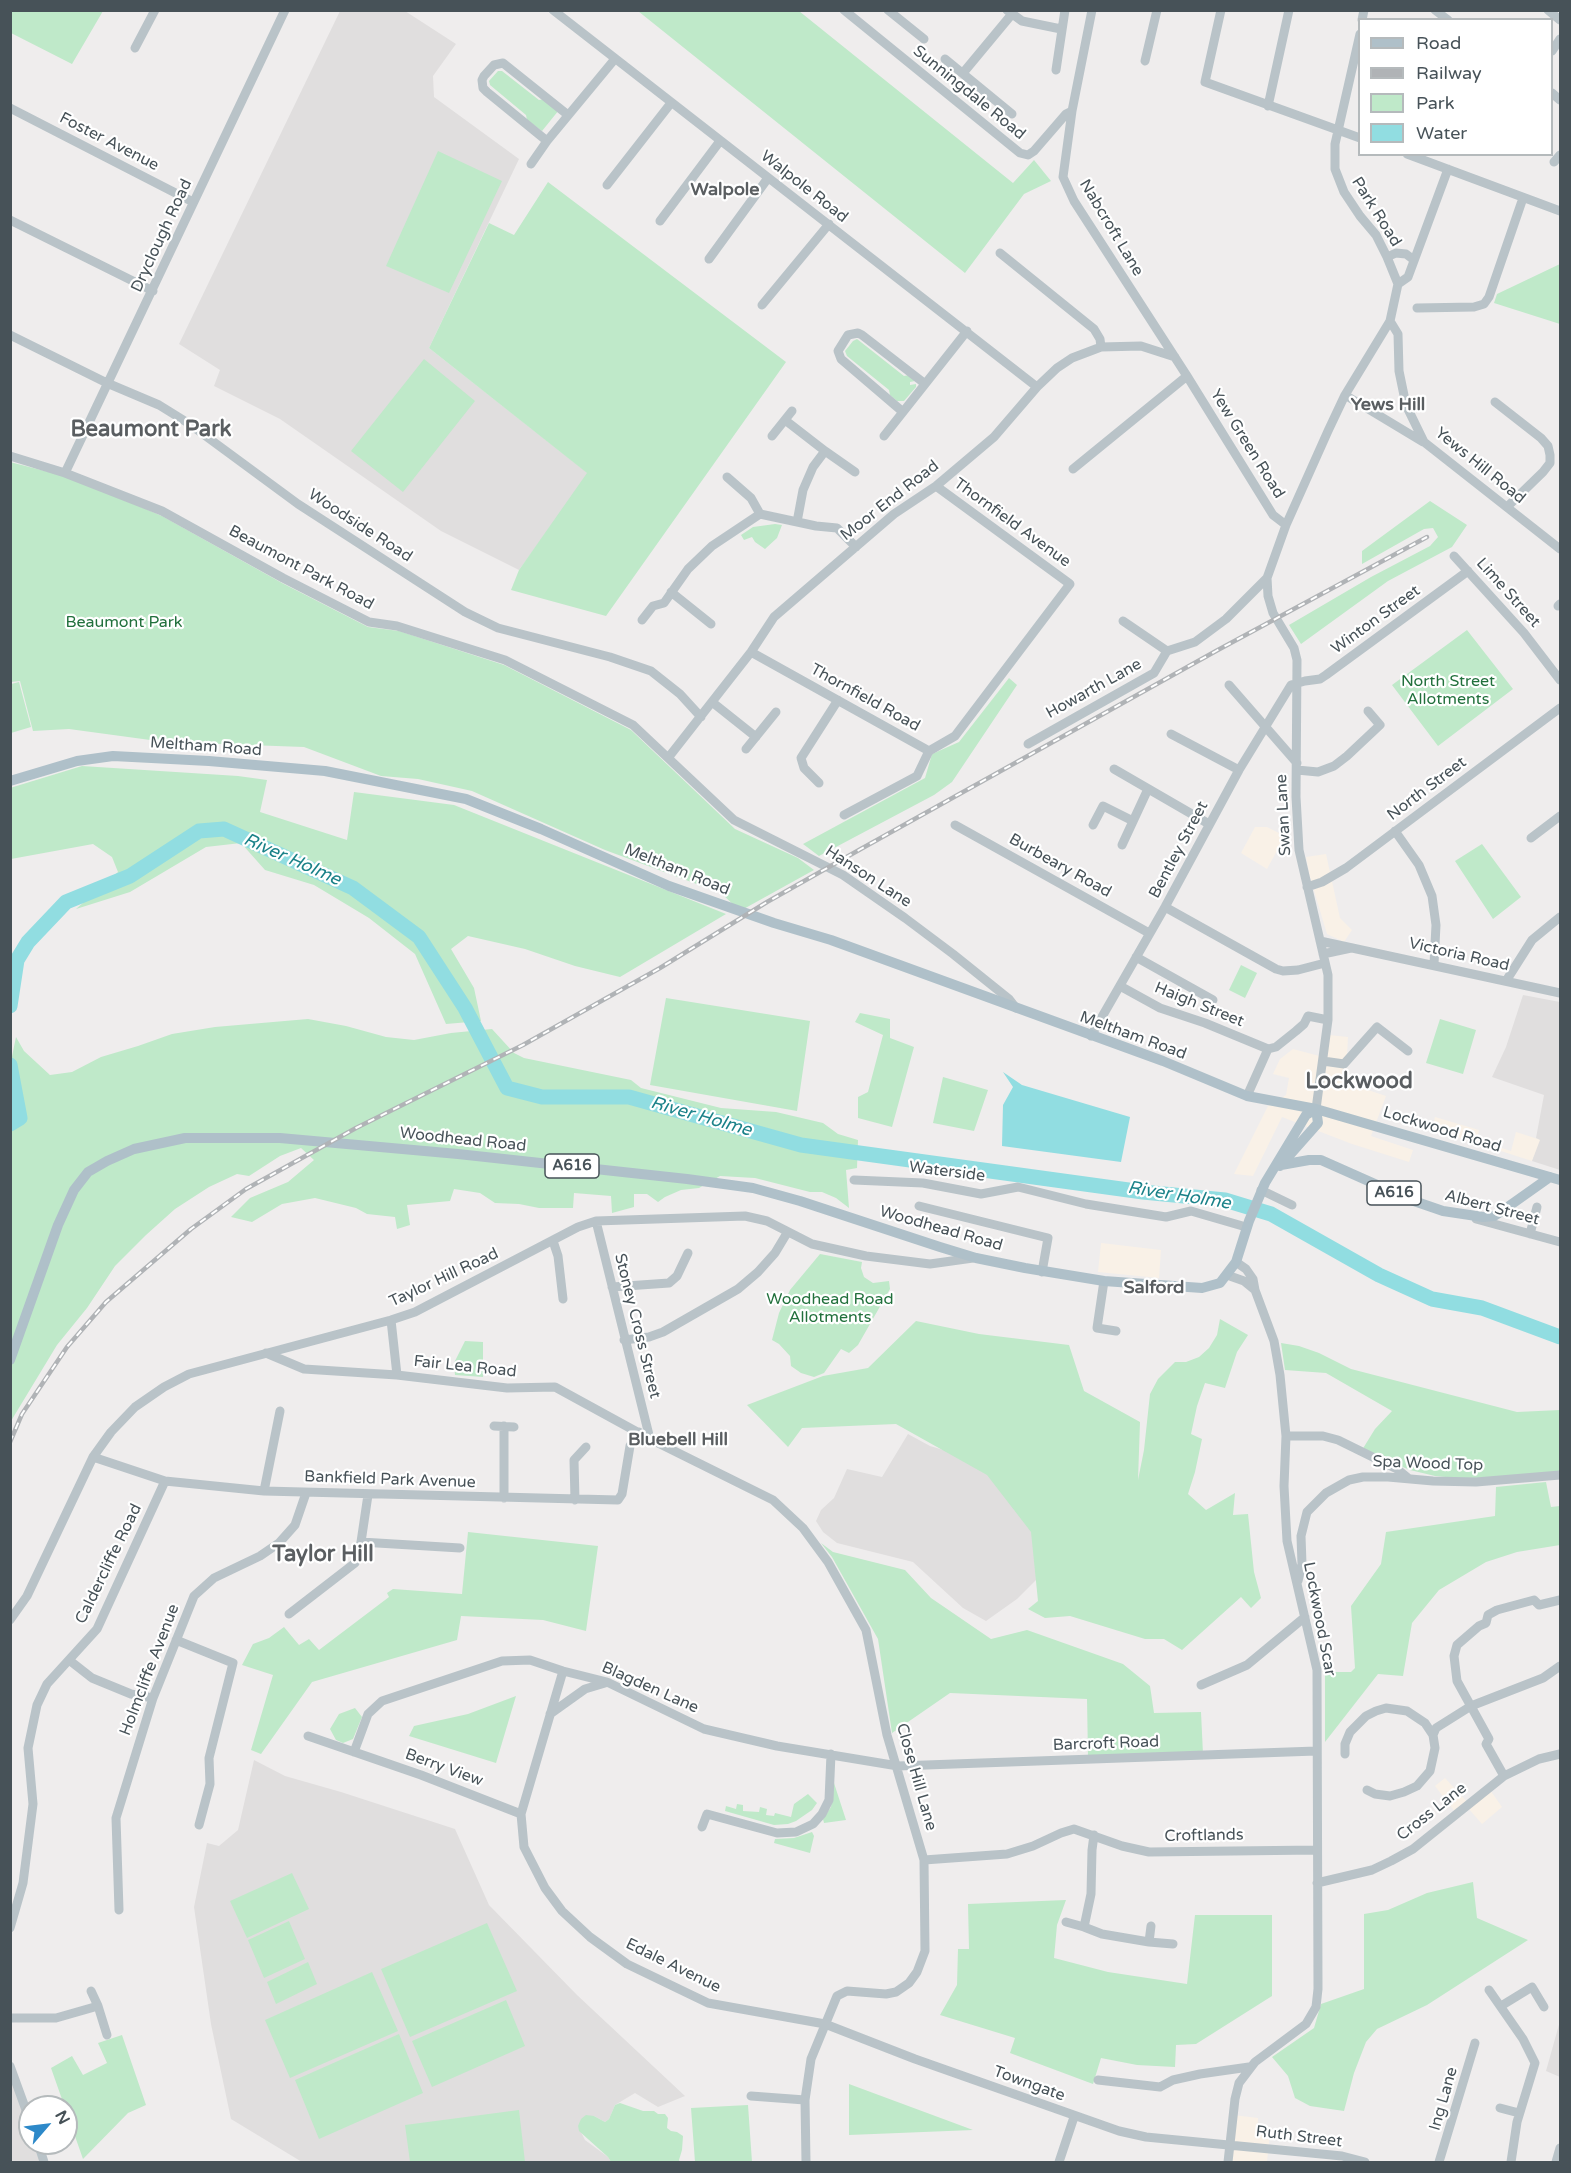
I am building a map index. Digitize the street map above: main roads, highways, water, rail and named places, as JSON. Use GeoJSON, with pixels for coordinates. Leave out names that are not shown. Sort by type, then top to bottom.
{"type":"FeatureCollection","features":[{"type":"Feature","properties":{"kind":"main road","name":"Meltham Road"},"geometry":{"type":"LineString","coordinates":[[10,781],[76,760],[113,756],[325,771],[466,799],[541,829],[669,886],[774,923],[831,940],[1163,1061],[1247,1096],[1316,1109]]}},
{"type":"Feature","properties":{"kind":"main road","name":"A616"},"geometry":{"type":"LineString","coordinates":[[1316,1109],[1318,1124],[1281,1165],[1271,1171],[1306,1115],[1316,1109]]}},
{"type":"Feature","properties":{"kind":"main road","name":"Lockwood Road"},"geometry":{"type":"LineString","coordinates":[[1316,1109],[1555,1178]]}},
{"type":"Feature","properties":{"kind":"main road","name":"Woodhead Road"},"geometry":{"type":"LineString","coordinates":[[10,1360],[58,1225],[74,1190],[88,1173],[107,1161],[134,1149],[185,1138],[280,1138],[676,1177],[753,1188],[976,1258],[1042,1272],[1104,1281],[1202,1288],[1220,1283],[1236,1262],[1260,1192],[1271,1171]]}},
{"type":"Feature","properties":{"kind":"main road","name":"Albert Street"},"geometry":{"type":"LineString","coordinates":[[1281,1165],[1321,1160],[1411,1200],[1443,1210],[1483,1218],[1494,1216],[1555,1178]]}},
{"type":"Feature","properties":{"kind":"water"},"geometry":{"type":"Polygon","coordinates":[[[1003,1072],[1022,1085],[1130,1117],[1121,1162],[1002,1146],[1003,1105],[1013,1087],[1003,1072]]]}},
{"type":"Feature","properties":{"kind":"waterway","name":"River Holme"},"geometry":{"type":"LineString","coordinates":[[10,1006],[17,960],[28,942],[66,902],[130,876],[199,831],[224,829],[353,888],[419,937],[465,1008],[507,1088],[542,1097],[629,1097],[801,1145],[1143,1192],[1225,1200],[1271,1214],[1379,1275],[1432,1299],[1482,1308],[1560,1337]]}},
{"type":"Feature","properties":{"kind":"waterway","name":"River Holme"},"geometry":{"type":"LineString","coordinates":[[10,1065],[20,1118],[10,1124]]}},
{"type":"Feature","properties":{"kind":"railway"},"geometry":{"type":"LineString","coordinates":[[10,1442],[22,1414],[67,1347],[106,1302],[191,1229],[246,1189],[356,1128],[523,1045],[660,968],[767,902],[859,850],[1216,651],[1427,537]]}},
{"type":"Feature","properties":{"kind":"district","name":"Walpole"},"geometry":{"type":"Point","coordinates":[725,190]}},
{"type":"Feature","properties":{"kind":"district","name":"Yews Hill"},"geometry":{"type":"Point","coordinates":[1388,405]}},
{"type":"Feature","properties":{"kind":"district","name":"Beaumont Park"},"geometry":{"type":"Point","coordinates":[151,430]}},
{"type":"Feature","properties":{"kind":"district","name":"Lockwood"},"geometry":{"type":"Point","coordinates":[1359,1082]}},
{"type":"Feature","properties":{"kind":"district","name":"Salford"},"geometry":{"type":"Point","coordinates":[1154,1288]}},
{"type":"Feature","properties":{"kind":"district","name":"Bluebell Hill"},"geometry":{"type":"Point","coordinates":[678,1440]}},
{"type":"Feature","properties":{"kind":"district","name":"Taylor Hill"},"geometry":{"type":"Point","coordinates":[323,1555]}},
{"type":"Feature","properties":{"kind":"park label","name":"North Street Allotments"},"geometry":{"type":"Point","coordinates":[1448,691]}},
{"type":"Feature","properties":{"kind":"park label","name":"Woodhead Road Allotments"},"geometry":{"type":"Point","coordinates":[830,1309]}}]}
